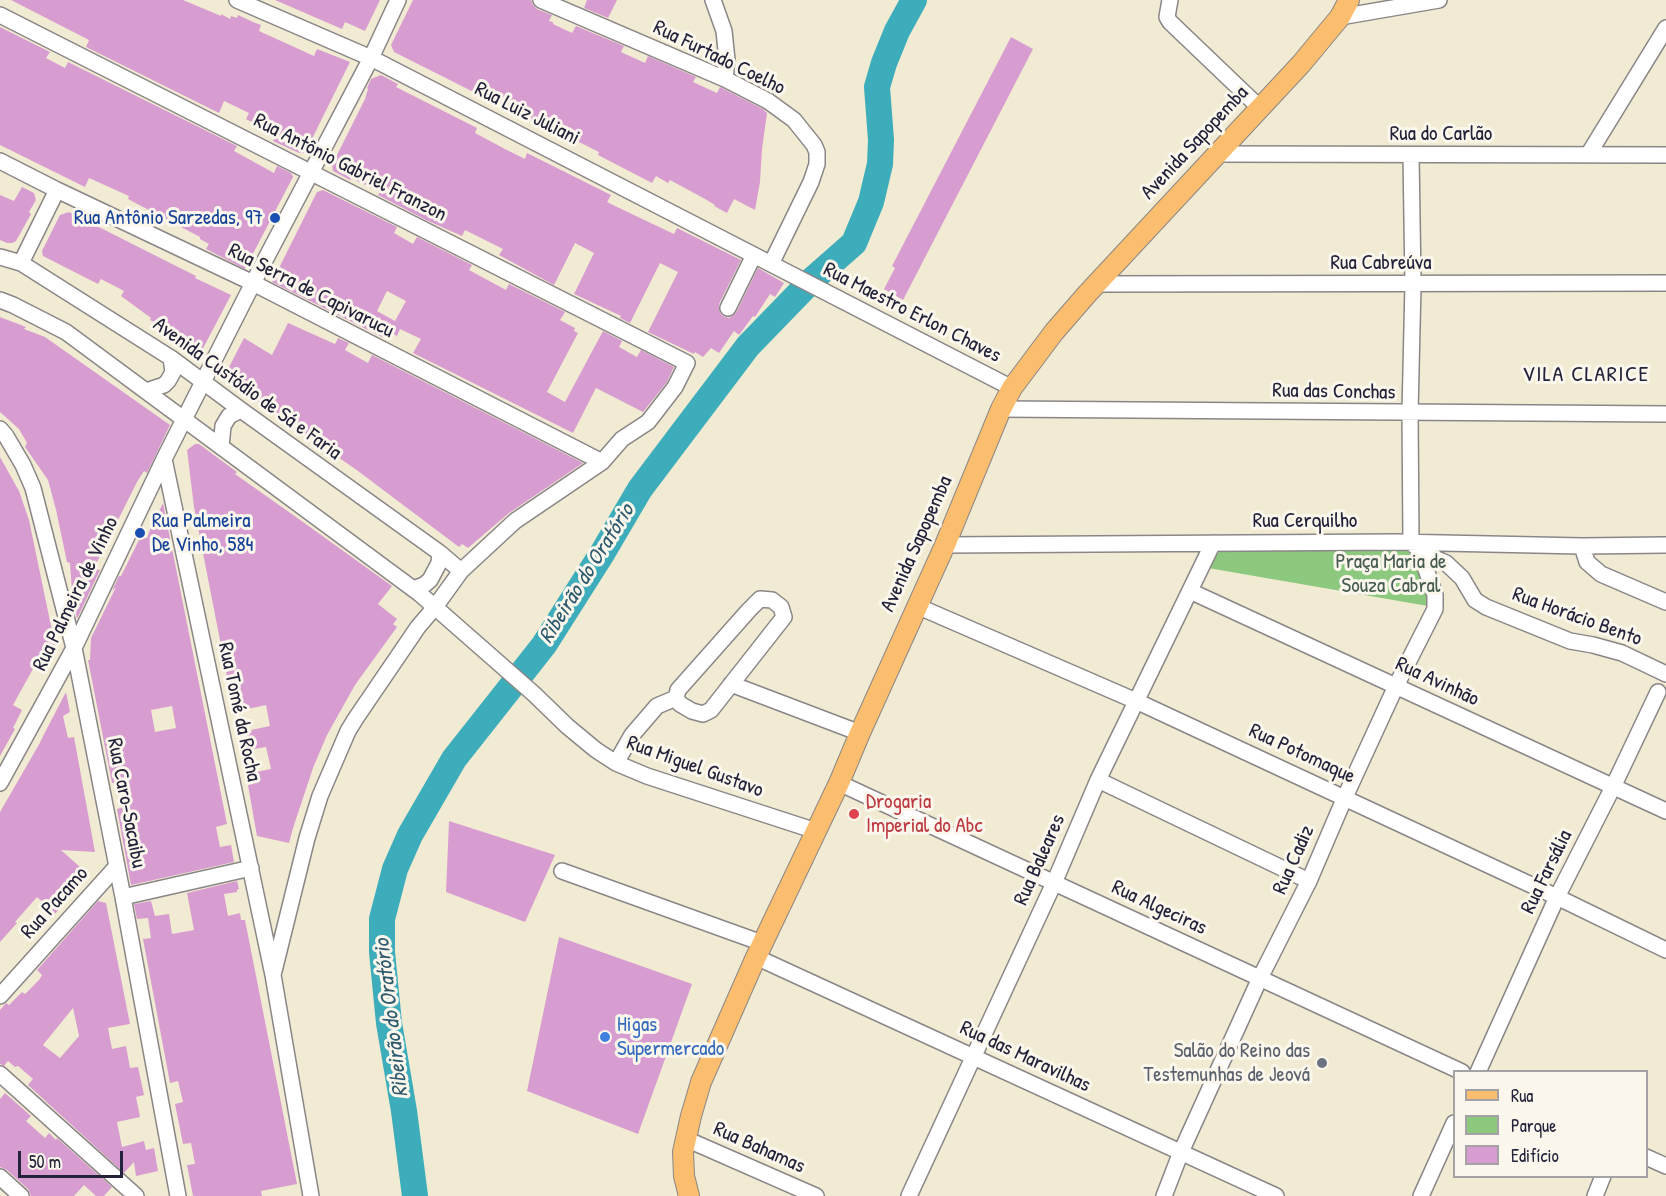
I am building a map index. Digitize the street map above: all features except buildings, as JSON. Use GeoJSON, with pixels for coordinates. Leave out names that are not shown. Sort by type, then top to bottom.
{"type":"FeatureCollection","features":[{"type":"Feature","properties":{"kind":"main road","name":"Avenida Sapopemba"},"geometry":{"type":"LineString","coordinates":[[689,1196],[683,1152],[701,1082],[759,950],[839,783],[1012,388],[1054,332],[1096,284],[1301,64],[1345,9]]}},
{"type":"Feature","properties":{"kind":"street","name":"Rua Luiz Juliani"},"geometry":{"type":"LineString","coordinates":[[237,0],[371,58],[793,275]]}},
{"type":"Feature","properties":{"kind":"street","name":"Rua Palmeira de Vinho"},"geometry":{"type":"LineString","coordinates":[[0,783],[74,648],[164,459],[371,58],[398,0]]}},
{"type":"Feature","properties":{"kind":"street","name":"Rua Furtado Coelho"},"geometry":{"type":"LineString","coordinates":[[541,0],[725,79],[768,100],[794,120],[814,145],[817,152],[816,169],[771,264]]}},
{"type":"Feature","properties":{"kind":"street"},"geometry":{"type":"LineString","coordinates":[[713,0],[725,38],[727,60],[725,79]]}},
{"type":"Feature","properties":{"kind":"street"},"geometry":{"type":"LineString","coordinates":[[1170,0],[1167,17],[1170,22],[1260,108]]}},
{"type":"Feature","properties":{"kind":"street"},"geometry":{"type":"LineString","coordinates":[[1345,9],[1439,0]]}},
{"type":"Feature","properties":{"kind":"street","name":"Rua Antônio Gabriel Franzon"},"geometry":{"type":"LineString","coordinates":[[0,15],[683,362],[675,387],[651,419],[622,439],[602,462]]}},
{"type":"Feature","properties":{"kind":"street"},"geometry":{"type":"LineString","coordinates":[[1588,155],[1666,28]]}},
{"type":"Feature","properties":{"kind":"street","name":"Rua do Carlão"},"geometry":{"type":"LineString","coordinates":[[1216,154],[1666,155]]}},
{"type":"Feature","properties":{"kind":"street"},"geometry":{"type":"LineString","coordinates":[[1411,155],[1413,284],[1410,413],[1411,542]]}},
{"type":"Feature","properties":{"kind":"street","name":"Rua Serra de Capivarucu"},"geometry":{"type":"LineString","coordinates":[[0,161],[253,283],[602,462]]}},
{"type":"Feature","properties":{"kind":"street"},"geometry":{"type":"LineString","coordinates":[[21,263],[57,190]]}},
{"type":"Feature","properties":{"kind":"street"},"geometry":{"type":"LineString","coordinates":[[728,308],[754,255]]}},
{"type":"Feature","properties":{"kind":"street","name":"Avenida Custódio de Sá e Faria"},"geometry":{"type":"LineString","coordinates":[[0,257],[21,263],[171,358],[440,553],[461,571]]}},
{"type":"Feature","properties":{"kind":"street","name":"Rua Maestro Erlon Chaves"},"geometry":{"type":"LineString","coordinates":[[793,275],[1012,388]]}},
{"type":"Feature","properties":{"kind":"street","name":"Rua Cabreúva"},"geometry":{"type":"LineString","coordinates":[[1096,284],[1666,283]]}},
{"type":"Feature","properties":{"kind":"street"},"geometry":{"type":"LineString","coordinates":[[0,300],[66,332],[435,607]]}},
{"type":"Feature","properties":{"kind":"street"},"geometry":{"type":"LineString","coordinates":[[146,392],[168,381],[173,372],[171,358]]}},
{"type":"Feature","properties":{"kind":"street","name":"Rua das Conchas"},"geometry":{"type":"LineString","coordinates":[[1001,409],[1666,414]]}},
{"type":"Feature","properties":{"kind":"street"},"geometry":{"type":"LineString","coordinates":[[221,447],[223,426],[229,416],[241,410]]}},
{"type":"Feature","properties":{"kind":"street","name":"Rua Caro-Sacaibu"},"geometry":{"type":"LineString","coordinates":[[0,429],[17,455],[33,488],[74,648],[178,1196]]}},
{"type":"Feature","properties":{"kind":"street","name":"Rua Tomé da Rocha"},"geometry":{"type":"LineString","coordinates":[[164,459],[273,975],[311,1196]]}},
{"type":"Feature","properties":{"kind":"street"},"geometry":{"type":"LineString","coordinates":[[273,975],[307,838],[320,796],[356,718],[418,627],[461,571],[515,521],[602,462]]}},
{"type":"Feature","properties":{"kind":"street","name":"Rua Cerquilho"},"geometry":{"type":"LineString","coordinates":[[945,544],[1411,542],[1582,546],[1666,545]]}},
{"type":"Feature","properties":{"kind":"street","name":"Rua Cadiz"},"geometry":{"type":"LineString","coordinates":[[1164,1196],[1181,1152],[1260,978],[1309,880],[1396,686],[1435,609],[1435,595],[1421,555],[1411,542]]}},
{"type":"Feature","properties":{"kind":"street","name":"Rua Baleares"},"geometry":{"type":"LineString","coordinates":[[909,1196],[1054,883],[1098,780],[1213,543]]}},
{"type":"Feature","properties":{"kind":"street"},"geometry":{"type":"LineString","coordinates":[[1582,546],[1587,562],[1600,574],[1666,602]]}},
{"type":"Feature","properties":{"kind":"street"},"geometry":{"type":"LineString","coordinates":[[413,589],[430,580],[439,563],[440,553]]}},
{"type":"Feature","properties":{"kind":"street","name":"Rua Horácio Bento"},"geometry":{"type":"LineString","coordinates":[[1421,555],[1446,563],[1462,578],[1475,600],[1486,607],[1570,641],[1622,653],[1666,674]]}},
{"type":"Feature","properties":{"kind":"street","name":"Rua Avinhão"},"geometry":{"type":"LineString","coordinates":[[1190,591],[1666,811]]}},
{"type":"Feature","properties":{"kind":"street"},"geometry":{"type":"LineString","coordinates":[[760,599],[772,600],[781,608],[784,617],[731,684],[711,710],[703,714],[680,704],[676,698],[678,690],[749,610],[760,599]]}},
{"type":"Feature","properties":{"kind":"street","name":"Rua Potomaque"},"geometry":{"type":"LineString","coordinates":[[917,606],[1136,701],[1345,797],[1666,950]]}},
{"type":"Feature","properties":{"kind":"street","name":"Rua Miguel Gustavo"},"geometry":{"type":"LineString","coordinates":[[435,607],[596,750],[616,762],[647,776],[816,831]]}},
{"type":"Feature","properties":{"kind":"street"},"geometry":{"type":"LineString","coordinates":[[731,684],[860,733]]}},
{"type":"Feature","properties":{"kind":"street","name":"Rua Farsália"},"geometry":{"type":"LineString","coordinates":[[1478,1070],[1557,897],[1658,692]]}},
{"type":"Feature","properties":{"kind":"street"},"geometry":{"type":"LineString","coordinates":[[616,762],[632,735],[657,706],[676,698]]}},
{"type":"Feature","properties":{"kind":"street"},"geometry":{"type":"LineString","coordinates":[[1098,780],[1309,880]]}},
{"type":"Feature","properties":{"kind":"street","name":"Rua Algeciras"},"geometry":{"type":"LineString","coordinates":[[839,783],[1460,1070]]}},
{"type":"Feature","properties":{"kind":"street","name":"Rua Pacamo"},"geometry":{"type":"LineString","coordinates":[[0,996],[117,866]]}},
{"type":"Feature","properties":{"kind":"street"},"geometry":{"type":"LineString","coordinates":[[123,897],[251,868]]}},
{"type":"Feature","properties":{"kind":"street","name":"Rua das Maravilhas"},"geometry":{"type":"LineString","coordinates":[[562,871],[759,950],[974,1057],[1276,1196]]}},
{"type":"Feature","properties":{"kind":"street"},"geometry":{"type":"LineString","coordinates":[[0,1074],[136,1196]]}},
{"type":"Feature","properties":{"kind":"street"},"geometry":{"type":"LineString","coordinates":[[1421,1196],[1453,1127]]}},
{"type":"Feature","properties":{"kind":"street","name":"Rua Bahamas"},"geometry":{"type":"LineString","coordinates":[[686,1139],[816,1196]]}},
{"type":"Feature","properties":{"kind":"street"},"geometry":{"type":"LineString","coordinates":[[1648,1157],[1666,1166]]}},
{"type":"Feature","properties":{"kind":"street"},"geometry":{"type":"LineString","coordinates":[[0,1177],[21,1196]]}},
{"type":"Feature","properties":{"kind":"street"},"geometry":{"type":"LineString","coordinates":[[1595,1196],[1602,1178]]}},
{"type":"Feature","properties":{"kind":"green space","name":"Praça Maria de Souza Cabral"},"geometry":{"type":"Polygon","coordinates":[[[1405,549],[1413,556],[1428,598],[1428,606],[1208,568],[1219,552],[1227,550],[1405,549]]]}},
{"type":"Feature","properties":{"kind":"waterway","name":"Ribeirão do Oratório"},"geometry":{"type":"LineString","coordinates":[[415,1196],[389,1023],[382,952],[382,919],[395,869],[410,835],[454,759],[544,645],[640,489],[748,346],[812,280],[854,243],[871,202],[880,164],[881,140],[877,87],[897,31],[914,0]]}},
{"type":"Feature","properties":{"kind":"place","name":"Rua Antônio Sarzedas, 97"},"geometry":{"type":"Point","coordinates":[275,218]}},
{"type":"Feature","properties":{"kind":"place","name":"Rua Palmeira De Vinho, 584"},"geometry":{"type":"Point","coordinates":[140,533]}},
{"type":"Feature","properties":{"kind":"place","name":"Drogaria Imperial do Abc"},"geometry":{"type":"Point","coordinates":[854,814]}},
{"type":"Feature","properties":{"kind":"place","name":"Higas Supermercado"},"geometry":{"type":"Point","coordinates":[605,1037]}},
{"type":"Feature","properties":{"kind":"place","name":"Salão do Reino das Testemunhas de Jeová"},"geometry":{"type":"Point","coordinates":[1322,1063]}},
{"type":"Feature","properties":{"kind":"district","name":"VILA CLARICE"},"geometry":{"type":"Point","coordinates":[1586,375]}}]}
